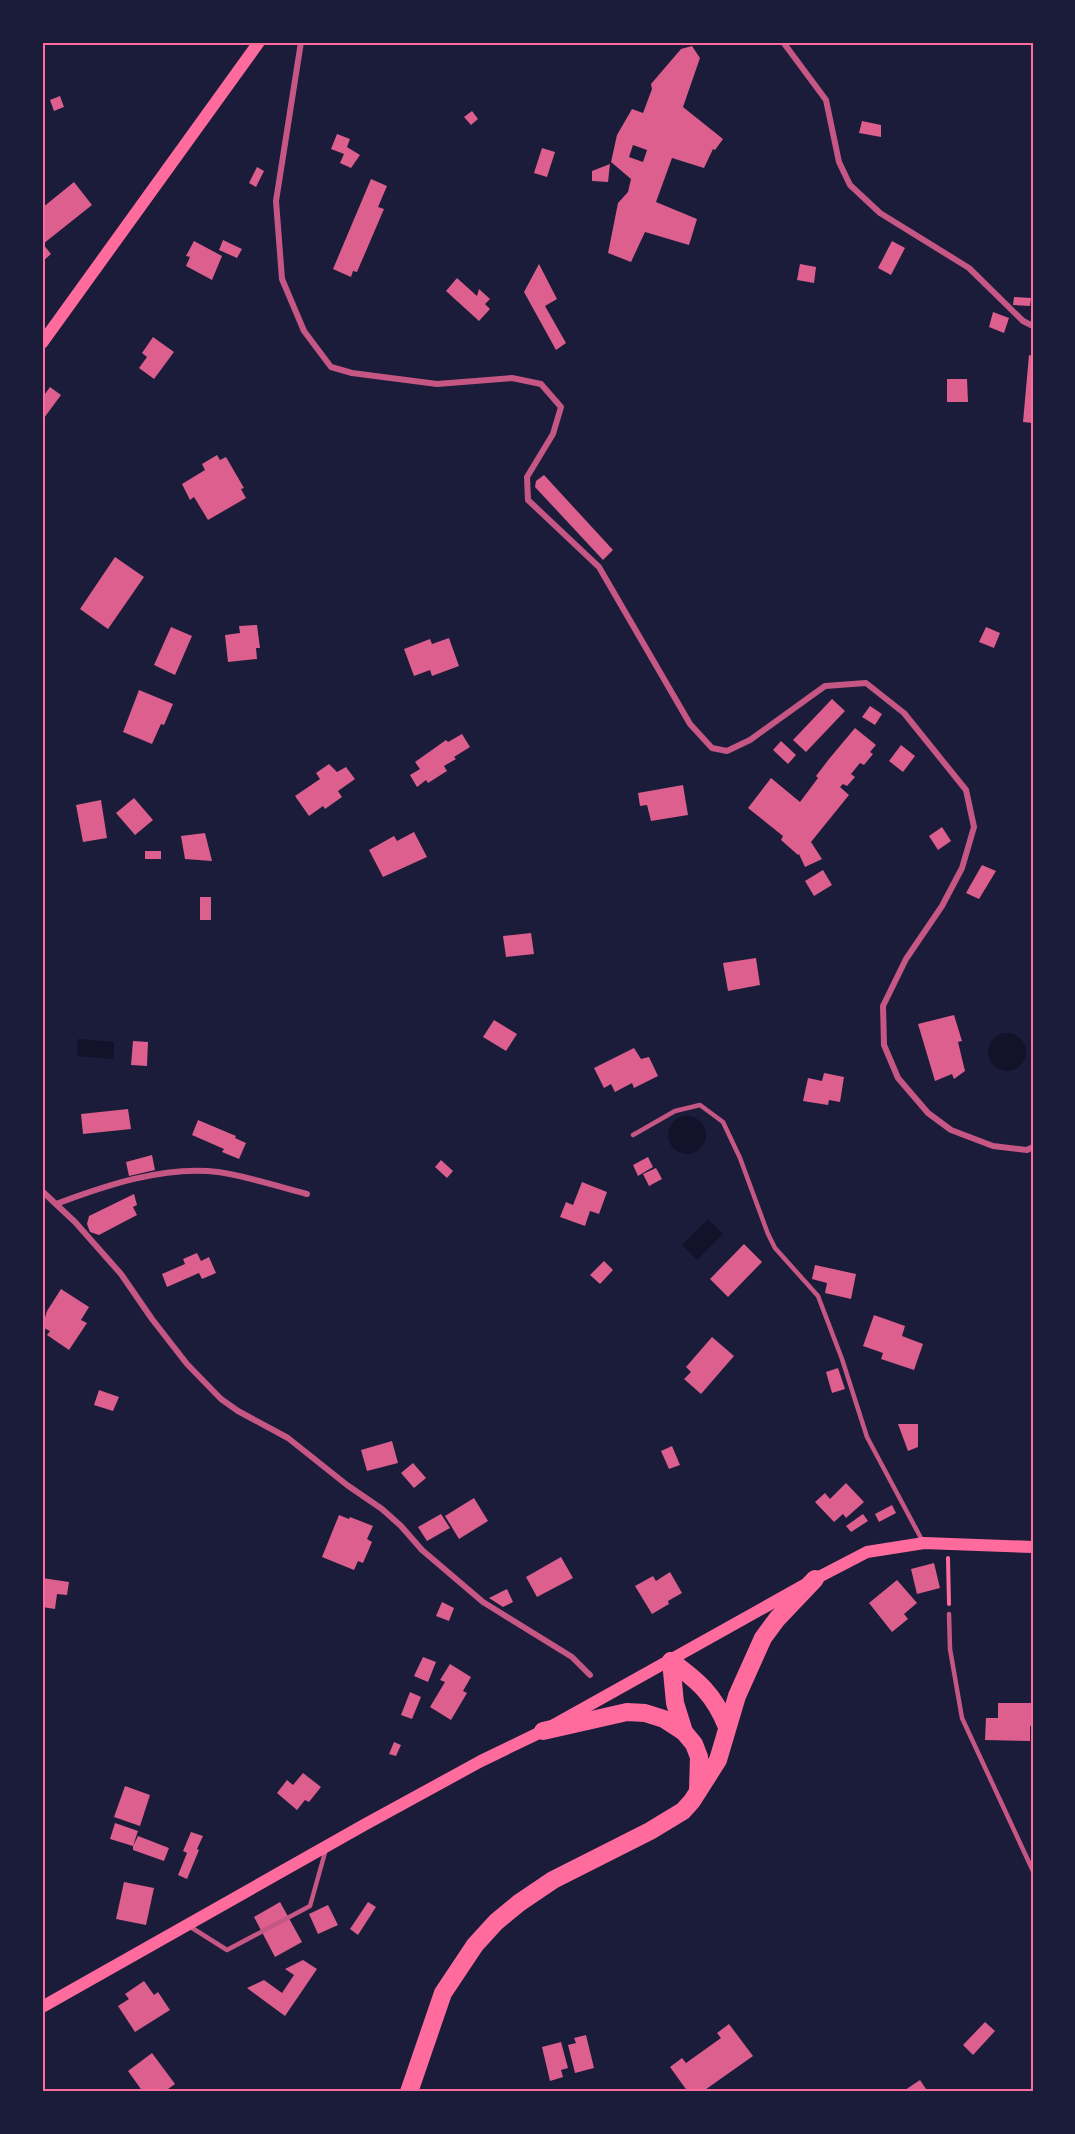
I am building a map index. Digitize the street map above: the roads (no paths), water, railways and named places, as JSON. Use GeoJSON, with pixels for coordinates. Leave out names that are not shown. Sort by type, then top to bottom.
{"type":"FeatureCollection","features":[{"type":"Feature","properties":{"kind":"highway"},"geometry":{"type":"LineString","coordinates":[[409,2092],[443,1993],[475,1945],[496,1922],[553,1880],[683,1811],[718,1760],[743,1677],[763,1638],[777,1619],[815,1579]]}},
{"type":"Feature","properties":{"kind":"highway"},"geometry":{"type":"LineString","coordinates":[[671,1661],[707,1690],[717,1704],[727,1727]]}},
{"type":"Feature","properties":{"kind":"highway"},"geometry":{"type":"LineString","coordinates":[[671,1661],[675,1704],[684,1732]]}},
{"type":"Feature","properties":{"kind":"highway"},"geometry":{"type":"LineString","coordinates":[[543,1731],[627,1712],[645,1713],[664,1719],[684,1732],[694,1744],[699,1757],[698,1792]]}},
{"type":"Feature","properties":{"kind":"main road"},"geometry":{"type":"LineString","coordinates":[[42,343],[259,42]]}},
{"type":"Feature","properties":{"kind":"main road"},"geometry":{"type":"LineString","coordinates":[[42,2007],[326,1846],[464,1770],[543,1731],[867,1552],[924,1543],[1033,1547]]}},
{"type":"Feature","properties":{"kind":"street"},"geometry":{"type":"LineString","coordinates":[[301,42],[276,201],[282,279],[304,331],[331,367],[352,373],[437,384],[512,378],[541,384],[561,406],[553,434],[527,477],[528,500],[599,567],[690,724],[712,748],[727,751],[750,740],[825,686],[866,683],[904,713],[966,790],[974,827],[962,868],[942,906],[906,959],[883,1006],[884,1045],[898,1078],[928,1113],[951,1130],[993,1146],[1027,1150],[1033,1148]]}},
{"type":"Feature","properties":{"kind":"street"},"geometry":{"type":"LineString","coordinates":[[783,42],[826,100],[839,162],[850,185],[880,213],[969,268],[1023,321],[1033,326]]}},
{"type":"Feature","properties":{"kind":"street"},"geometry":{"type":"LineString","coordinates":[[56,1204],[91,1191],[176,1171],[217,1172],[307,1194]]}},
{"type":"Feature","properties":{"kind":"street"},"geometry":{"type":"LineString","coordinates":[[42,1191],[121,1274],[180,1355],[221,1399],[238,1411],[288,1438],[347,1485],[382,1509],[422,1550],[483,1602],[573,1657],[590,1675]]}},
{"type":"Feature","properties":{"kind":"lane"},"geometry":{"type":"LineString","coordinates":[[633,1136],[675,1111],[700,1105],[723,1122],[740,1158],[775,1248],[818,1296],[842,1359],[867,1437],[924,1543]]}},
{"type":"Feature","properties":{"kind":"lane"},"geometry":{"type":"LineString","coordinates":[[949,1614],[950,1649],[962,1718],[1033,1871]]}},
{"type":"Feature","properties":{"kind":"lane"},"geometry":{"type":"LineString","coordinates":[[187,1925],[227,1950],[310,1906],[326,1846]]}}]}
